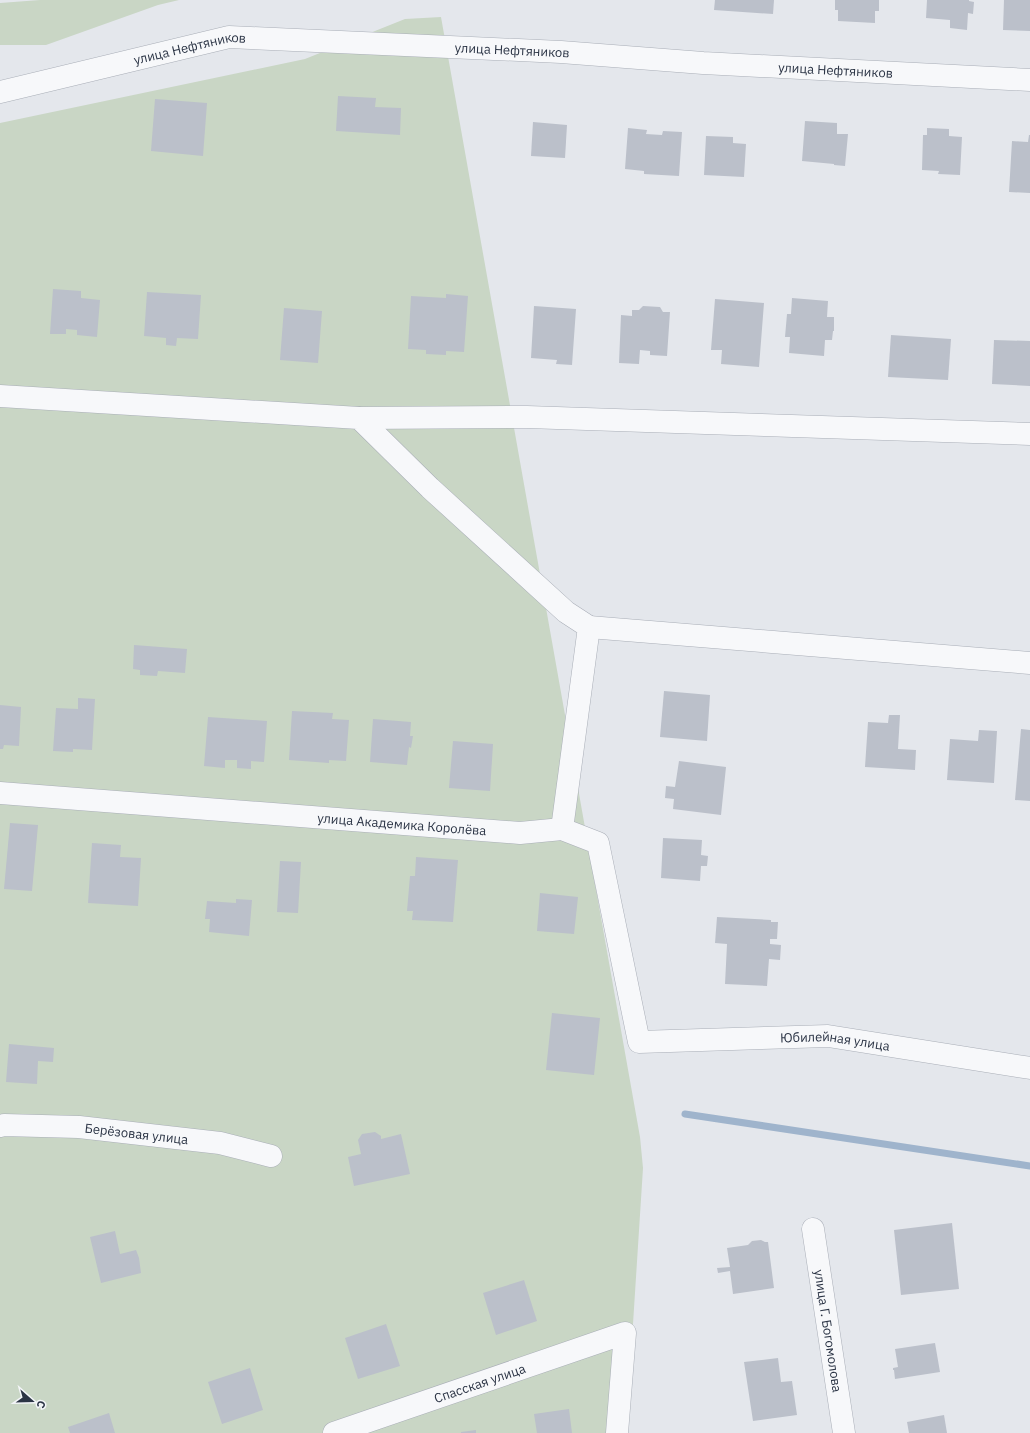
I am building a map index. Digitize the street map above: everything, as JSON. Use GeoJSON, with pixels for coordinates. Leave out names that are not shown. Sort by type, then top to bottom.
{"type":"FeatureCollection","features":[{"type":"Feature","properties":{"kind":"street","name":"улица Нефтяников"},"geometry":{"type":"LineString","coordinates":[[0,92],[229,37],[561,52],[703,63],[1030,80]]}},
{"type":"Feature","properties":{"kind":"street"},"geometry":{"type":"LineString","coordinates":[[0,396],[359,418],[527,417],[1030,434]]}},
{"type":"Feature","properties":{"kind":"street"},"geometry":{"type":"LineString","coordinates":[[359,418],[430,488],[566,612],[590,627],[1030,663]]}},
{"type":"Feature","properties":{"kind":"street"},"geometry":{"type":"LineString","coordinates":[[562,829],[590,627]]}},
{"type":"Feature","properties":{"kind":"street","name":"улица Академика Королёва"},"geometry":{"type":"LineString","coordinates":[[0,793],[520,833],[562,829],[598,843],[639,1042]]}},
{"type":"Feature","properties":{"kind":"street","name":"Юбилейная улица"},"geometry":{"type":"LineString","coordinates":[[639,1042],[828,1036],[1030,1068]]}},
{"type":"Feature","properties":{"kind":"street","name":"Берёзовая улица"},"geometry":{"type":"LineString","coordinates":[[0,1126],[79,1127],[220,1143],[270,1156]]}},
{"type":"Feature","properties":{"kind":"street","name":"улица Г. Богомолова"},"geometry":{"type":"LineString","coordinates":[[813,1229],[844,1433]]}},
{"type":"Feature","properties":{"kind":"street","name":"Спасская улица"},"geometry":{"type":"LineString","coordinates":[[334,1433],[625,1333],[616,1433]]}},
{"type":"Feature","properties":{"kind":"green space"},"geometry":{"type":"Polygon","coordinates":[[[40,0],[179,0],[158,5],[46,45],[0,45],[0,3],[40,0]]]}},
{"type":"Feature","properties":{"kind":"green space"},"geometry":{"type":"Polygon","coordinates":[[[441,17],[640,1137],[643,1168],[626,1433],[0,1433],[0,123],[305,59],[405,19],[441,17]]]}},
{"type":"Feature","properties":{"kind":"building"},"geometry":{"type":"Polygon","coordinates":[[[715,0],[774,0],[773,14],[714,10],[715,0]]]}},
{"type":"Feature","properties":{"kind":"building"},"geometry":{"type":"Polygon","coordinates":[[[835,0],[879,0],[879,11],[875,11],[875,23],[838,21],[838,10],[835,10],[835,0]]]}},
{"type":"Feature","properties":{"kind":"building"},"geometry":{"type":"Polygon","coordinates":[[[927,0],[969,0],[974,2],[973,14],[968,13],[967,30],[950,28],[950,20],[926,18],[927,0]]]}},
{"type":"Feature","properties":{"kind":"building"},"geometry":{"type":"Polygon","coordinates":[[[1004,0],[1030,0],[1030,31],[1003,30],[1004,0]]]}},
{"type":"Feature","properties":{"kind":"building"},"geometry":{"type":"Polygon","coordinates":[[[338,96],[376,98],[375,107],[401,108],[400,135],[336,131],[338,96]]]}},
{"type":"Feature","properties":{"kind":"building"},"geometry":{"type":"Polygon","coordinates":[[[155,99],[207,103],[203,156],[151,151],[155,99]]]}},
{"type":"Feature","properties":{"kind":"building"},"geometry":{"type":"Polygon","coordinates":[[[805,121],[837,123],[837,134],[848,134],[845,166],[802,161],[805,121]]]}},
{"type":"Feature","properties":{"kind":"building"},"geometry":{"type":"Polygon","coordinates":[[[533,122],[567,125],[565,158],[531,156],[533,122]]]}},
{"type":"Feature","properties":{"kind":"building"},"geometry":{"type":"Polygon","coordinates":[[[628,128],[647,130],[646,134],[662,135],[663,131],[682,132],[679,176],[644,174],[644,171],[625,169],[628,128]]]}},
{"type":"Feature","properties":{"kind":"building"},"geometry":{"type":"Polygon","coordinates":[[[927,128],[949,129],[949,136],[962,137],[960,175],[938,174],[939,171],[922,170],[923,135],[927,135],[927,128]]]}},
{"type":"Feature","properties":{"kind":"building"},"geometry":{"type":"Polygon","coordinates":[[[1029,135],[1030,193],[1009,192],[1012,141],[1028,142],[1029,135]]]}},
{"type":"Feature","properties":{"kind":"building"},"geometry":{"type":"Polygon","coordinates":[[[706,136],[733,137],[733,143],[746,144],[744,177],[704,175],[706,136]]]}},
{"type":"Feature","properties":{"kind":"building"},"geometry":{"type":"Polygon","coordinates":[[[53,289],[81,291],[81,298],[100,300],[97,337],[77,335],[77,330],[66,329],[66,334],[50,334],[53,289]]]}},
{"type":"Feature","properties":{"kind":"building"},"geometry":{"type":"Polygon","coordinates":[[[147,292],[201,295],[198,339],[177,338],[176,346],[166,345],[166,338],[144,336],[147,292]]]}},
{"type":"Feature","properties":{"kind":"building"},"geometry":{"type":"Polygon","coordinates":[[[446,294],[468,296],[464,352],[446,351],[446,355],[426,354],[426,350],[408,349],[411,296],[446,298],[446,294]]]}},
{"type":"Feature","properties":{"kind":"building"},"geometry":{"type":"Polygon","coordinates":[[[792,298],[828,301],[827,317],[834,317],[834,331],[832,340],[825,340],[824,356],[789,353],[790,337],[785,337],[787,314],[791,314],[792,298]]]}},
{"type":"Feature","properties":{"kind":"building"},"geometry":{"type":"Polygon","coordinates":[[[715,299],[764,303],[759,367],[721,364],[722,350],[711,350],[715,299]]]}},
{"type":"Feature","properties":{"kind":"building"},"geometry":{"type":"Polygon","coordinates":[[[534,306],[576,309],[572,365],[556,364],[557,360],[531,358],[534,306]]]}},
{"type":"Feature","properties":{"kind":"building"},"geometry":{"type":"Polygon","coordinates":[[[643,306],[660,307],[663,312],[670,312],[667,356],[650,355],[650,351],[640,350],[639,364],[619,363],[621,315],[632,316],[632,310],[639,310],[643,306]]]}},
{"type":"Feature","properties":{"kind":"building"},"geometry":{"type":"Polygon","coordinates":[[[284,308],[322,311],[318,363],[280,360],[284,308]]]}},
{"type":"Feature","properties":{"kind":"building"},"geometry":{"type":"Polygon","coordinates":[[[891,335],[951,339],[948,380],[888,377],[891,335]]]}},
{"type":"Feature","properties":{"kind":"building"},"geometry":{"type":"Polygon","coordinates":[[[994,340],[1030,341],[1030,386],[992,384],[994,340]]]}},
{"type":"Feature","properties":{"kind":"building"},"geometry":{"type":"Polygon","coordinates":[[[134,645],[187,649],[185,673],[158,671],[157,676],[140,675],[140,670],[133,669],[134,645]]]}},
{"type":"Feature","properties":{"kind":"building"},"geometry":{"type":"Polygon","coordinates":[[[664,691],[710,695],[707,741],[660,737],[664,691]]]}},
{"type":"Feature","properties":{"kind":"building"},"geometry":{"type":"Polygon","coordinates":[[[78,698],[95,699],[92,750],[73,749],[73,752],[53,751],[56,708],[78,709],[78,698]]]}},
{"type":"Feature","properties":{"kind":"building"},"geometry":{"type":"Polygon","coordinates":[[[0,705],[21,707],[19,746],[4,745],[3,749],[0,749],[0,705]]]}},
{"type":"Feature","properties":{"kind":"building"},"geometry":{"type":"Polygon","coordinates":[[[292,711],[333,713],[332,719],[349,720],[346,761],[329,760],[329,763],[289,760],[292,711]]]}},
{"type":"Feature","properties":{"kind":"building"},"geometry":{"type":"Polygon","coordinates":[[[889,715],[900,715],[898,749],[916,750],[915,770],[865,767],[868,722],[888,723],[889,715]]]}},
{"type":"Feature","properties":{"kind":"building"},"geometry":{"type":"Polygon","coordinates":[[[208,717],[267,721],[264,762],[251,761],[251,769],[237,768],[237,760],[225,760],[225,768],[204,766],[208,717]]]}},
{"type":"Feature","properties":{"kind":"building"},"geometry":{"type":"Polygon","coordinates":[[[373,719],[411,722],[410,736],[413,736],[411,748],[409,747],[407,765],[370,762],[373,719]]]}},
{"type":"Feature","properties":{"kind":"building"},"geometry":{"type":"Polygon","coordinates":[[[1021,729],[1030,730],[1030,801],[1015,800],[1021,729]]]}},
{"type":"Feature","properties":{"kind":"building"},"geometry":{"type":"Polygon","coordinates":[[[979,730],[997,731],[994,783],[947,780],[950,739],[978,741],[979,730]]]}},
{"type":"Feature","properties":{"kind":"building"},"geometry":{"type":"Polygon","coordinates":[[[453,741],[493,744],[490,791],[449,788],[453,741]]]}},
{"type":"Feature","properties":{"kind":"building"},"geometry":{"type":"Polygon","coordinates":[[[679,761],[726,767],[721,815],[673,809],[674,799],[665,798],[666,786],[675,787],[679,761]]]}},
{"type":"Feature","properties":{"kind":"building"},"geometry":{"type":"Polygon","coordinates":[[[10,823],[38,825],[32,891],[4,889],[10,823]]]}},
{"type":"Feature","properties":{"kind":"building"},"geometry":{"type":"Polygon","coordinates":[[[663,838],[702,840],[701,855],[708,856],[707,866],[701,866],[700,881],[661,878],[663,838]]]}},
{"type":"Feature","properties":{"kind":"building"},"geometry":{"type":"Polygon","coordinates":[[[92,843],[121,845],[120,857],[141,858],[138,906],[88,903],[92,843]]]}},
{"type":"Feature","properties":{"kind":"building"},"geometry":{"type":"Polygon","coordinates":[[[416,857],[458,860],[453,922],[412,920],[413,911],[407,911],[410,876],[415,876],[416,857]]]}},
{"type":"Feature","properties":{"kind":"building"},"geometry":{"type":"Polygon","coordinates":[[[280,861],[301,862],[298,913],[277,912],[280,861]]]}},
{"type":"Feature","properties":{"kind":"building"},"geometry":{"type":"Polygon","coordinates":[[[540,893],[578,897],[574,934],[537,931],[540,893]]]}},
{"type":"Feature","properties":{"kind":"building"},"geometry":{"type":"Polygon","coordinates":[[[236,899],[252,900],[249,936],[209,932],[210,919],[205,919],[207,901],[236,903],[236,899]]]}},
{"type":"Feature","properties":{"kind":"building"},"geometry":{"type":"Polygon","coordinates":[[[717,917],[771,920],[771,922],[778,922],[777,939],[770,939],[770,944],[781,945],[780,960],[769,959],[767,986],[725,984],[727,944],[715,943],[717,917]]]}},
{"type":"Feature","properties":{"kind":"building"},"geometry":{"type":"Polygon","coordinates":[[[552,1013],[600,1018],[594,1075],[546,1070],[552,1013]]]}},
{"type":"Feature","properties":{"kind":"building"},"geometry":{"type":"Polygon","coordinates":[[[9,1044],[54,1048],[53,1062],[38,1061],[37,1084],[6,1082],[9,1044]]]}},
{"type":"Feature","properties":{"kind":"building"},"geometry":{"type":"Polygon","coordinates":[[[375,1132],[381,1136],[381,1139],[401,1134],[410,1174],[354,1186],[348,1157],[361,1154],[358,1140],[362,1134],[375,1132]]]}},
{"type":"Feature","properties":{"kind":"building"},"geometry":{"type":"Polygon","coordinates":[[[952,1223],[959,1289],[901,1295],[894,1230],[952,1223]]]}},
{"type":"Feature","properties":{"kind":"building"},"geometry":{"type":"Polygon","coordinates":[[[115,1231],[120,1254],[136,1250],[139,1258],[141,1273],[101,1283],[90,1237],[115,1231]]]}},
{"type":"Feature","properties":{"kind":"building"},"geometry":{"type":"Polygon","coordinates":[[[761,1240],[768,1242],[774,1288],[733,1294],[730,1271],[718,1273],[717,1268],[730,1267],[727,1248],[748,1245],[752,1241],[761,1240]]]}},
{"type":"Feature","properties":{"kind":"building"},"geometry":{"type":"Polygon","coordinates":[[[524,1280],[537,1321],[496,1335],[483,1293],[524,1280]]]}},
{"type":"Feature","properties":{"kind":"building"},"geometry":{"type":"Polygon","coordinates":[[[386,1324],[400,1366],[358,1379],[345,1338],[386,1324]]]}},
{"type":"Feature","properties":{"kind":"building"},"geometry":{"type":"Polygon","coordinates":[[[935,1343],[940,1372],[895,1379],[893,1368],[898,1367],[895,1349],[935,1343]]]}},
{"type":"Feature","properties":{"kind":"building"},"geometry":{"type":"Polygon","coordinates":[[[778,1358],[781,1382],[792,1381],[797,1415],[753,1421],[744,1362],[778,1358]]]}},
{"type":"Feature","properties":{"kind":"building"},"geometry":{"type":"Polygon","coordinates":[[[250,1368],[263,1410],[222,1424],[208,1382],[250,1368]]]}},
{"type":"Feature","properties":{"kind":"building"},"geometry":{"type":"Polygon","coordinates":[[[569,1409],[572,1433],[537,1433],[534,1414],[569,1409]]]}},
{"type":"Feature","properties":{"kind":"building"},"geometry":{"type":"Polygon","coordinates":[[[109,1413],[115,1433],[70,1433],[68,1427],[109,1413]]]}},
{"type":"Feature","properties":{"kind":"building"},"geometry":{"type":"Polygon","coordinates":[[[944,1415],[947,1433],[909,1433],[907,1422],[944,1415]]]}},
{"type":"Feature","properties":{"kind":"building"},"geometry":{"type":"Polygon","coordinates":[[[476,1430],[476,1433],[461,1433],[461,1432],[476,1430]]]}},
{"type":"Feature","properties":{"kind":"waterway"},"geometry":{"type":"LineString","coordinates":[[685,1114],[1030,1166]]}}]}
